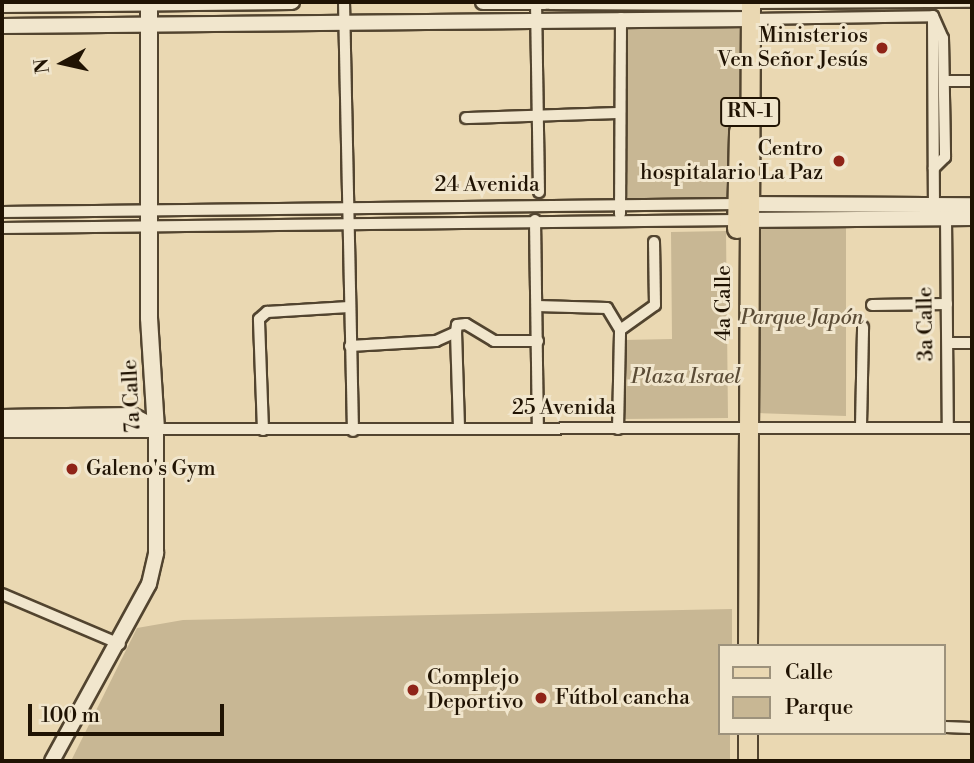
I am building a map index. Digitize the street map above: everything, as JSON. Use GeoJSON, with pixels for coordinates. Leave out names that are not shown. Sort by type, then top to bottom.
{"type":"FeatureCollection","features":[{"type":"Feature","properties":{"kind":"main road","name":"7a Calle"},"geometry":{"type":"LineString","coordinates":[[149,3],[149,227],[156,429]]}},
{"type":"Feature","properties":{"kind":"main road","name":"4a Calle"},"geometry":{"type":"LineString","coordinates":[[738,644],[746,8]]}},
{"type":"Feature","properties":{"kind":"main road","name":"25 Avenida"},"geometry":{"type":"LineString","coordinates":[[2,418],[132,416],[156,429]]}},
{"type":"Feature","properties":{"kind":"main road","name":"25 Avenida"},"geometry":{"type":"LineString","coordinates":[[2,429],[156,429]]}},
{"type":"Feature","properties":{"kind":"main road","name":"4a Calle"},"geometry":{"type":"LineString","coordinates":[[742,429],[748,644]]}},
{"type":"Feature","properties":{"kind":"main road"},"geometry":{"type":"LineString","coordinates":[[738,735],[738,761]]}},
{"type":"Feature","properties":{"kind":"main road"},"geometry":{"type":"LineString","coordinates":[[748,735],[748,761]]}},
{"type":"Feature","properties":{"kind":"street"},"geometry":{"type":"LineString","coordinates":[[2,5],[292,2]]}},
{"type":"Feature","properties":{"kind":"street"},"geometry":{"type":"LineString","coordinates":[[344,2],[345,222],[353,431]]}},
{"type":"Feature","properties":{"kind":"street"},"geometry":{"type":"LineString","coordinates":[[483,2],[746,8],[933,16]]}},
{"type":"Feature","properties":{"kind":"street"},"geometry":{"type":"LineString","coordinates":[[536,2],[542,20]]}},
{"type":"Feature","properties":{"kind":"street"},"geometry":{"type":"LineString","coordinates":[[539,192],[542,20],[547,2]]}},
{"type":"Feature","properties":{"kind":"street","name":"3a Calle"},"geometry":{"type":"LineString","coordinates":[[933,2],[934,204],[938,218],[947,304],[948,428]]}},
{"type":"Feature","properties":{"kind":"street"},"geometry":{"type":"LineString","coordinates":[[2,26],[344,20],[542,20],[621,18],[746,8],[972,2]]}},
{"type":"Feature","properties":{"kind":"street","name":"3a Calle"},"geometry":{"type":"LineString","coordinates":[[933,16],[943,38],[945,157],[934,168]]}},
{"type":"Feature","properties":{"kind":"street"},"geometry":{"type":"LineString","coordinates":[[620,220],[621,18]]}},
{"type":"Feature","properties":{"kind":"street"},"geometry":{"type":"LineString","coordinates":[[944,81],[972,81]]}},
{"type":"Feature","properties":{"kind":"street"},"geometry":{"type":"LineString","coordinates":[[466,118],[620,113]]}},
{"type":"Feature","properties":{"kind":"street","name":"24 Avenida"},"geometry":{"type":"LineString","coordinates":[[2,228],[620,220],[743,212],[934,204],[972,205]]}},
{"type":"Feature","properties":{"kind":"street","name":"24 Avenida"},"geometry":{"type":"LineString","coordinates":[[2,212],[345,207],[620,208],[972,219]]}},
{"type":"Feature","properties":{"kind":"street"},"geometry":{"type":"LineString","coordinates":[[535,220],[538,429]]}},
{"type":"Feature","properties":{"kind":"street"},"geometry":{"type":"LineString","coordinates":[[620,330],[655,305],[654,242]]}},
{"type":"Feature","properties":{"kind":"street"},"geometry":{"type":"LineString","coordinates":[[872,305],[947,304]]}},
{"type":"Feature","properties":{"kind":"street"},"geometry":{"type":"LineString","coordinates":[[537,306],[607,308],[620,330],[618,429]]}},
{"type":"Feature","properties":{"kind":"street"},"geometry":{"type":"LineString","coordinates":[[263,430],[258,319],[267,312],[349,307]]}},
{"type":"Feature","properties":{"kind":"street"},"geometry":{"type":"LineString","coordinates":[[459,429],[457,324],[466,324],[494,341],[538,341]]}},
{"type":"Feature","properties":{"kind":"street"},"geometry":{"type":"LineString","coordinates":[[861,426],[863,327]]}},
{"type":"Feature","properties":{"kind":"street"},"geometry":{"type":"LineString","coordinates":[[350,346],[436,341],[456,332]]}},
{"type":"Feature","properties":{"kind":"street"},"geometry":{"type":"LineString","coordinates":[[948,343],[972,343]]}},
{"type":"Feature","properties":{"kind":"street","name":"25 Avenida"},"geometry":{"type":"LineString","coordinates":[[156,429],[353,431],[861,426],[972,428]]}},
{"type":"Feature","properties":{"kind":"street","name":"7a Calle"},"geometry":{"type":"LineString","coordinates":[[52,761],[141,606],[156,553],[156,429]]}},
{"type":"Feature","properties":{"kind":"street"},"geometry":{"type":"LineString","coordinates":[[2,594],[120,643]]}},
{"type":"Feature","properties":{"kind":"street"},"geometry":{"type":"LineString","coordinates":[[946,727],[972,728]]}},
{"type":"Feature","properties":{"kind":"green space"},"geometry":{"type":"Polygon","coordinates":[[[623,18],[741,19],[737,204],[621,206],[623,18]]]}},
{"type":"Feature","properties":{"kind":"green space","name":"Parque Japón"},"geometry":{"type":"Polygon","coordinates":[[[758,222],[846,222],[846,416],[758,413],[758,222]]]}},
{"type":"Feature","properties":{"kind":"green space","name":"Plaza Israel"},"geometry":{"type":"Polygon","coordinates":[[[726,231],[728,418],[623,419],[623,340],[672,339],[671,232],[726,231]]]}},
{"type":"Feature","properties":{"kind":"green space","name":"Complejo Deportivo"},"geometry":{"type":"Polygon","coordinates":[[[732,609],[732,644],[718,644],[718,735],[730,735],[730,761],[71,761],[137,628],[183,620],[732,609]]]}},
{"type":"Feature","properties":{"kind":"place","name":"Ministerios Ven Señor Jesús"},"geometry":{"type":"Point","coordinates":[882,48]}},
{"type":"Feature","properties":{"kind":"place","name":"Centro hospitalario La Paz"},"geometry":{"type":"Point","coordinates":[839,161]}},
{"type":"Feature","properties":{"kind":"place","name":"Galeno's Gym"},"geometry":{"type":"Point","coordinates":[72,469]}},
{"type":"Feature","properties":{"kind":"place","name":"Complejo Deportivo"},"geometry":{"type":"Point","coordinates":[413,690]}},
{"type":"Feature","properties":{"kind":"place","name":"Fútbol cancha"},"geometry":{"type":"Point","coordinates":[541,698]}}]}
